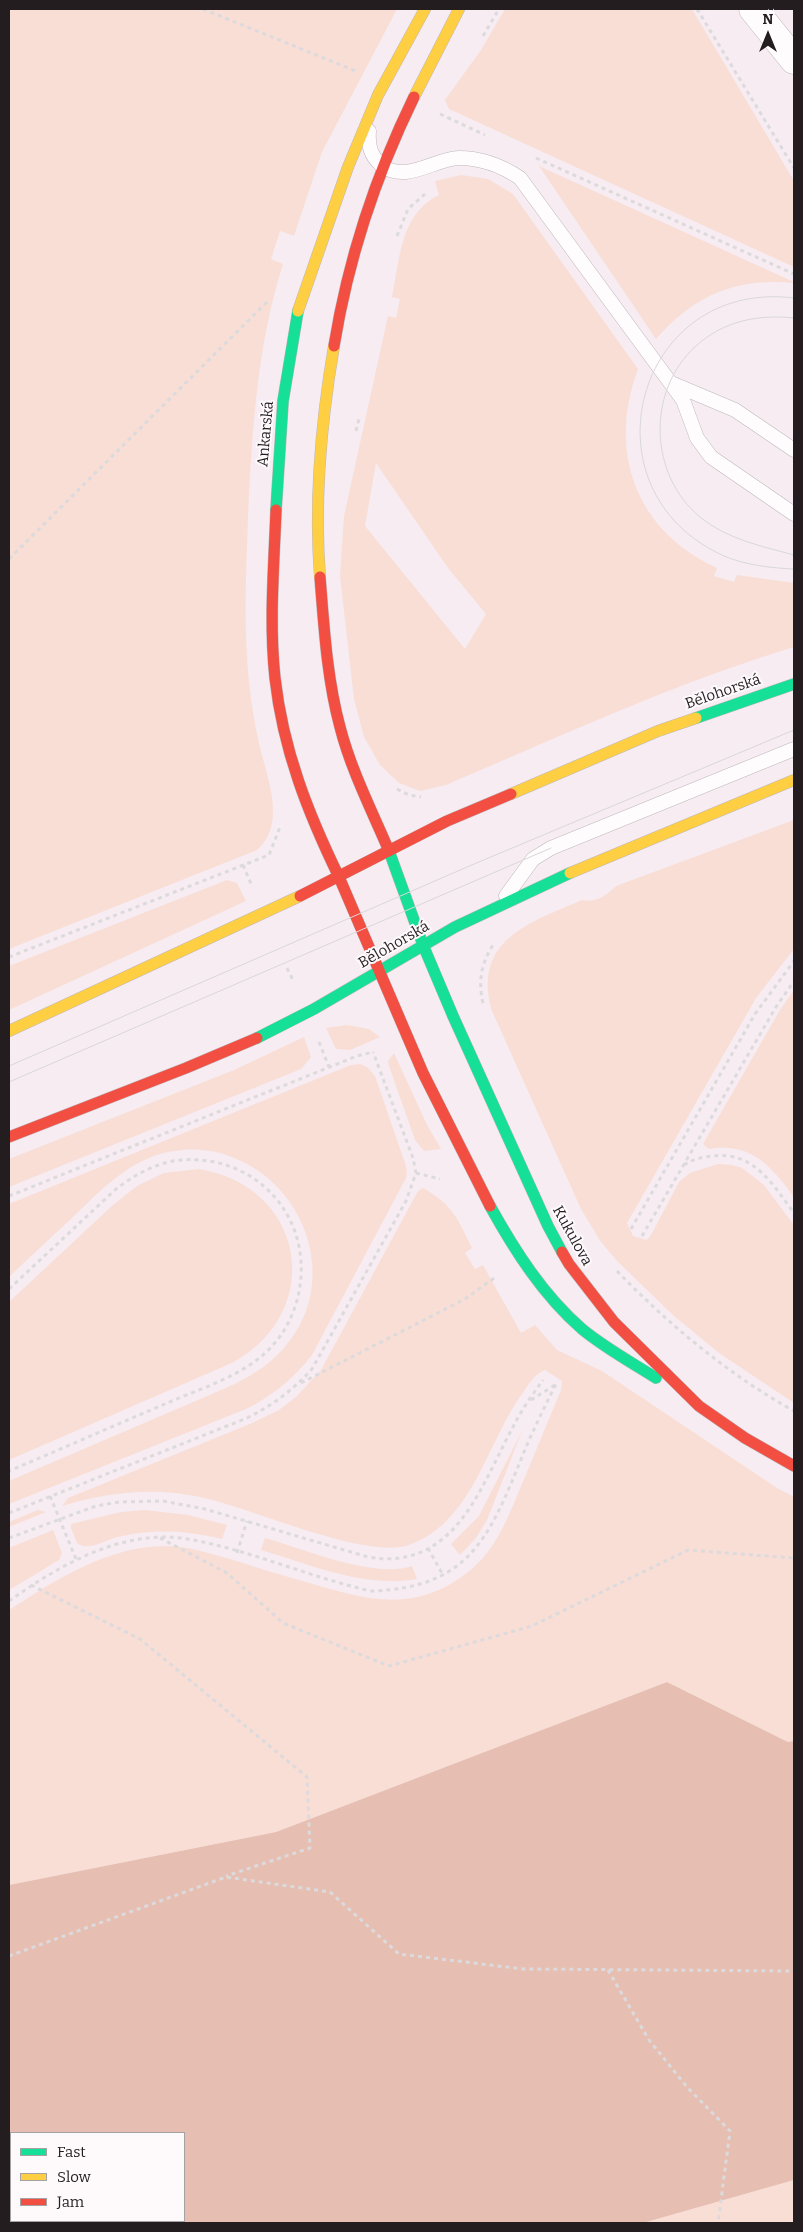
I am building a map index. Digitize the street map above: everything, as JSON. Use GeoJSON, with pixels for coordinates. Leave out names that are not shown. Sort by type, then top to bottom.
{"type":"FeatureCollection","features":[{"type":"Feature","properties":{"kind":"main road","name":"Ankarská"},"geometry":{"type":"LineString","coordinates":[[426,9],[372,108],[348,167],[298,311],[283,401],[274,539],[272,634],[279,704],[290,757],[302,795],[430,1089],[489,1206],[527,1266],[580,1328],[699,1406]]}},
{"type":"Feature","properties":{"kind":"main road"},"geometry":{"type":"LineString","coordinates":[[389,851],[350,758],[340,728],[325,638],[318,548],[321,434],[330,367],[350,270],[384,167],[459,9]]}},
{"type":"Feature","properties":{"kind":"main road","name":"Bělohorská"},"geometry":{"type":"LineString","coordinates":[[9,1031],[136,975],[338,877],[447,821],[658,731],[794,684]]}},
{"type":"Feature","properties":{"kind":"main road","name":"Bělohorská"},"geometry":{"type":"LineString","coordinates":[[9,1137],[249,1041],[329,1001],[423,945],[477,916],[794,780]]}},
{"type":"Feature","properties":{"kind":"main road","name":"Kukulova"},"geometry":{"type":"LineString","coordinates":[[389,851],[423,945],[548,1226],[569,1264],[614,1322],[699,1406],[745,1438],[794,1466]]}},
{"type":"Feature","properties":{"kind":"street"},"geometry":{"type":"LineString","coordinates":[[753,9],[794,60]]}},
{"type":"Feature","properties":{"kind":"lane"},"geometry":{"type":"LineString","coordinates":[[372,108],[368,143],[373,157],[384,167],[394,171],[407,172],[448,160],[473,159],[500,166],[520,178],[670,383],[688,410],[698,438],[711,457],[794,514]]}},
{"type":"Feature","properties":{"kind":"lane"},"geometry":{"type":"LineString","coordinates":[[670,383],[735,410],[794,450]]}},
{"type":"Feature","properties":{"kind":"lane"},"geometry":{"type":"LineString","coordinates":[[477,916],[502,900],[533,859],[551,848],[794,748]]}},
{"type":"Feature","properties":{"kind":"path"},"geometry":{"type":"LineString","coordinates":[[204,9],[358,72]]}},
{"type":"Feature","properties":{"kind":"path"},"geometry":{"type":"LineString","coordinates":[[480,42],[499,9]]}},
{"type":"Feature","properties":{"kind":"path"},"geometry":{"type":"LineString","coordinates":[[698,9],[794,168]]}},
{"type":"Feature","properties":{"kind":"path"},"geometry":{"type":"LineString","coordinates":[[431,110],[493,138]]}},
{"type":"Feature","properties":{"kind":"path"},"geometry":{"type":"LineString","coordinates":[[529,154],[794,274]]}},
{"type":"Feature","properties":{"kind":"path"},"geometry":{"type":"LineString","coordinates":[[397,236],[408,209],[428,192]]}},
{"type":"Feature","properties":{"kind":"path"},"geometry":{"type":"LineString","coordinates":[[9,559],[273,297]]}},
{"type":"Feature","properties":{"kind":"path"},"geometry":{"type":"LineString","coordinates":[[9,957],[269,855],[281,825]]}},
{"type":"Feature","properties":{"kind":"path"},"geometry":{"type":"LineString","coordinates":[[243,865],[252,888]]}},
{"type":"Feature","properties":{"kind":"path"},"geometry":{"type":"LineString","coordinates":[[630,1229],[756,1014],[794,961]]}},
{"type":"Feature","properties":{"kind":"path"},"geometry":{"type":"LineString","coordinates":[[287,968],[293,980]]}},
{"type":"Feature","properties":{"kind":"path"},"geometry":{"type":"LineString","coordinates":[[642,1236],[776,1006],[794,981]]}},
{"type":"Feature","properties":{"kind":"path"},"geometry":{"type":"LineString","coordinates":[[483,1002],[486,1009]]}},
{"type":"Feature","properties":{"kind":"path"},"geometry":{"type":"LineString","coordinates":[[315,1033],[329,1067]]}},
{"type":"Feature","properties":{"kind":"path"},"geometry":{"type":"LineString","coordinates":[[9,1196],[329,1067],[373,1052],[413,1158],[416,1173],[406,1201],[317,1361],[298,1384]]}},
{"type":"Feature","properties":{"kind":"path"},"geometry":{"type":"LineString","coordinates":[[683,1166],[692,1160],[717,1155],[742,1159],[755,1165],[765,1174],[794,1213]]}},
{"type":"Feature","properties":{"kind":"path"},"geometry":{"type":"LineString","coordinates":[[9,1290],[116,1189],[133,1177],[172,1162],[191,1159],[214,1161],[237,1168],[268,1188],[281,1204],[297,1234],[301,1251],[302,1273],[295,1308],[274,1344],[259,1359],[221,1380],[9,1471]]}},
{"type":"Feature","properties":{"kind":"path"},"geometry":{"type":"LineString","coordinates":[[615,1270],[678,1328],[747,1382],[794,1411]]}},
{"type":"Feature","properties":{"kind":"path"},"geometry":{"type":"LineString","coordinates":[[9,1512],[247,1418],[273,1404],[298,1384],[465,1299],[500,1274]]}},
{"type":"Feature","properties":{"kind":"path"},"geometry":{"type":"LineString","coordinates":[[9,1538],[59,1518],[96,1506],[142,1500],[186,1504],[385,1559],[409,1556],[428,1548],[446,1536],[466,1515],[528,1402],[543,1380]]}},
{"type":"Feature","properties":{"kind":"path"},"geometry":{"type":"LineString","coordinates":[[9,1601],[31,1585],[76,1559],[125,1542],[160,1538],[187,1539],[371,1591],[395,1590],[417,1586],[443,1575],[458,1565],[482,1542],[494,1522],[531,1435],[556,1384],[528,1402]]}},
{"type":"Feature","properties":{"kind":"path"},"geometry":{"type":"LineString","coordinates":[[50,1496],[76,1559]]}},
{"type":"Feature","properties":{"kind":"path"},"geometry":{"type":"LineString","coordinates":[[237,1553],[247,1521]]}},
{"type":"Feature","properties":{"kind":"path"},"geometry":{"type":"LineString","coordinates":[[160,1538],[226,1573],[284,1622],[389,1666],[532,1626],[688,1550],[794,1558]]}},
{"type":"Feature","properties":{"kind":"path"},"geometry":{"type":"LineString","coordinates":[[428,1548],[443,1575]]}},
{"type":"Feature","properties":{"kind":"path"},"geometry":{"type":"LineString","coordinates":[[9,1956],[226,1876],[310,1848],[307,1777],[140,1639],[31,1585]]}},
{"type":"Feature","properties":{"kind":"path"},"geometry":{"type":"LineString","coordinates":[[226,1876],[330,1892],[399,1954],[522,1969],[794,1971]]}},
{"type":"Feature","properties":{"kind":"path"},"geometry":{"type":"LineString","coordinates":[[608,1969],[649,2040],[687,2087],[730,2131],[718,2223]]}},
{"type":"Feature","properties":{"kind":"shaded area"},"geometry":{"type":"Polygon","coordinates":[[[9,9],[397,9],[322,152],[294,236],[280,231],[271,259],[283,264],[267,326],[257,389],[246,560],[246,648],[254,717],[270,784],[273,813],[271,827],[266,839],[257,850],[9,949],[9,9]]]}},
{"type":"Feature","properties":{"kind":"shaded area"},"geometry":{"type":"Polygon","coordinates":[[[505,9],[692,9],[794,181],[794,267],[449,109],[445,100],[481,50],[505,9]]]}},
{"type":"Feature","properties":{"kind":"shaded area"},"geometry":{"type":"Polygon","coordinates":[[[539,166],[794,283],[754,283],[735,286],[718,292],[701,300],[686,311],[656,339],[539,166]]]}},
{"type":"Feature","properties":{"kind":"shaded area"},"geometry":{"type":"Polygon","coordinates":[[[461,175],[488,179],[513,194],[638,369],[629,400],[626,430],[628,459],[636,486],[648,511],[666,533],[689,552],[717,568],[714,576],[734,582],[737,575],[794,583],[794,647],[750,661],[662,694],[575,729],[446,785],[420,791],[399,783],[380,765],[364,737],[354,699],[340,576],[344,516],[388,316],[396,318],[400,299],[392,297],[400,253],[409,226],[416,214],[426,203],[439,195],[435,181],[461,175]],[[376,463],[365,526],[465,649],[486,614],[448,568],[376,463]]]}},
{"type":"Feature","properties":{"kind":"shaded area"},"geometry":{"type":"Polygon","coordinates":[[[794,820],[794,949],[756,998],[627,1223],[633,1236],[646,1240],[650,1237],[679,1182],[690,1173],[718,1164],[742,1168],[764,1185],[794,1225],[794,1403],[719,1353],[674,1316],[618,1262],[601,1242],[581,1209],[492,1011],[488,987],[490,967],[498,951],[510,938],[543,917],[582,900],[587,901],[600,898],[616,886],[794,820]]]}},
{"type":"Feature","properties":{"kind":"shaded area"},"geometry":{"type":"Polygon","coordinates":[[[227,880],[237,883],[246,901],[9,1010],[9,966],[227,880]]]}},
{"type":"Feature","properties":{"kind":"shaded area"},"geometry":{"type":"Polygon","coordinates":[[[794,990],[794,1197],[777,1175],[759,1159],[737,1149],[709,1149],[703,1144],[780,1010],[794,990]]]}},
{"type":"Feature","properties":{"kind":"shaded area"},"geometry":{"type":"Polygon","coordinates":[[[347,1025],[369,1029],[380,1037],[350,1050],[336,1049],[326,1028],[347,1025]]]}},
{"type":"Feature","properties":{"kind":"shaded area"},"geometry":{"type":"Polygon","coordinates":[[[304,1037],[311,1057],[301,1069],[9,1187],[9,1159],[234,1070],[304,1037]]]}},
{"type":"Feature","properties":{"kind":"shaded area"},"geometry":{"type":"Polygon","coordinates":[[[394,1053],[427,1125],[441,1149],[424,1151],[415,1140],[389,1066],[388,1061],[394,1053]]]}},
{"type":"Feature","properties":{"kind":"shaded area"},"geometry":{"type":"Polygon","coordinates":[[[360,1064],[367,1067],[375,1076],[405,1163],[407,1170],[406,1178],[312,1355],[298,1372],[282,1386],[246,1409],[9,1504],[9,1481],[226,1388],[254,1374],[270,1362],[291,1339],[305,1314],[312,1288],[312,1261],[306,1235],[295,1211],[279,1189],[258,1171],[234,1158],[207,1150],[179,1150],[160,1154],[123,1172],[102,1189],[9,1277],[9,1204],[351,1065],[360,1064]]]}},
{"type":"Feature","properties":{"kind":"shaded area"},"geometry":{"type":"Polygon","coordinates":[[[199,1169],[234,1180],[262,1199],[281,1224],[291,1252],[291,1282],[283,1312],[264,1339],[234,1362],[9,1460],[9,1302],[113,1205],[137,1186],[164,1173],[199,1169]]]}},
{"type":"Feature","properties":{"kind":"shaded area"},"geometry":{"type":"Polygon","coordinates":[[[423,1188],[442,1201],[454,1214],[472,1248],[465,1253],[475,1269],[483,1265],[521,1333],[535,1325],[557,1350],[602,1371],[777,1488],[794,1497],[794,1741],[788,1742],[667,1682],[276,1832],[9,1885],[9,1610],[66,1576],[106,1557],[149,1547],[171,1546],[208,1553],[356,1595],[376,1599],[396,1600],[415,1598],[434,1592],[473,1568],[498,1537],[561,1390],[562,1381],[545,1370],[537,1374],[532,1380],[509,1414],[476,1480],[449,1519],[431,1534],[409,1545],[389,1548],[337,1539],[222,1503],[200,1497],[165,1492],[113,1494],[62,1506],[68,1498],[250,1424],[279,1410],[296,1397],[321,1370],[418,1191],[423,1188]]]}},
{"type":"Feature","properties":{"kind":"shaded area"},"geometry":{"type":"Polygon","coordinates":[[[522,1431],[487,1520],[476,1538],[460,1555],[451,1544],[479,1516],[522,1431]]]}},
{"type":"Feature","properties":{"kind":"shaded area"},"geometry":{"type":"Polygon","coordinates":[[[38,1510],[46,1512],[9,1527],[9,1522],[38,1510]]]}},
{"type":"Feature","properties":{"kind":"shaded area"},"geometry":{"type":"Polygon","coordinates":[[[145,1510],[188,1515],[227,1525],[222,1539],[182,1532],[157,1532],[117,1537],[91,1546],[77,1543],[71,1528],[71,1524],[121,1512],[145,1510]]]}},
{"type":"Feature","properties":{"kind":"shaded area"},"geometry":{"type":"Polygon","coordinates":[[[53,1530],[62,1553],[59,1560],[9,1590],[9,1548],[53,1530]]]}},
{"type":"Feature","properties":{"kind":"shaded area"},"geometry":{"type":"Polygon","coordinates":[[[265,1538],[359,1566],[396,1569],[412,1566],[417,1579],[377,1580],[338,1574],[261,1550],[265,1538]]]}},
{"type":"Feature","properties":{"kind":"shaded area"},"geometry":{"type":"Polygon","coordinates":[[[667,1682],[788,1742],[794,1741],[794,2180],[643,2223],[9,2223],[9,1885],[276,1832],[667,1682]]]}},
{"type":"Feature","properties":{"kind":"shaded area"},"geometry":{"type":"Polygon","coordinates":[[[794,2180],[794,2223],[643,2223],[794,2180]]]}},
{"type":"Feature","properties":{"kind":"tram line"},"geometry":{"type":"LineString","coordinates":[[794,298],[740,301],[696,321],[664,353],[645,395],[640,440],[651,485],[679,525],[724,556],[758,566],[794,569]]}},
{"type":"Feature","properties":{"kind":"tram line"},"geometry":{"type":"LineString","coordinates":[[794,318],[768,317],[742,321],[718,331],[696,346],[680,365],[668,386],[662,409],[660,433],[663,456],[671,479],[683,499],[700,517],[710,525],[733,536],[794,555]]}},
{"type":"Feature","properties":{"kind":"tram line"},"geometry":{"type":"LineString","coordinates":[[9,1066],[474,864],[794,730]]}},
{"type":"Feature","properties":{"kind":"tram line"},"geometry":{"type":"LineString","coordinates":[[9,1082],[551,848]]}},
{"type":"Feature","properties":{"kind":"traffic: fast"},"geometry":{"type":"LineString","coordinates":[[276,510],[283,401],[298,311]]}},
{"type":"Feature","properties":{"kind":"traffic: fast"},"geometry":{"type":"LineString","coordinates":[[696,718],[794,684]]}},
{"type":"Feature","properties":{"kind":"traffic: fast"},"geometry":{"type":"LineString","coordinates":[[389,851],[423,945],[453,1016],[548,1226],[562,1252]]}},
{"type":"Feature","properties":{"kind":"traffic: fast"},"geometry":{"type":"LineString","coordinates":[[257,1038],[314,1009],[455,927],[570,873]]}},
{"type":"Feature","properties":{"kind":"traffic: fast"},"geometry":{"type":"LineString","coordinates":[[490,1206],[531,1272],[568,1316],[582,1329],[618,1355],[656,1378]]}},
{"type":"Feature","properties":{"kind":"traffic: slow"},"geometry":{"type":"LineString","coordinates":[[298,311],[348,167],[378,95],[425,9]]}},
{"type":"Feature","properties":{"kind":"traffic: slow"},"geometry":{"type":"LineString","coordinates":[[414,97],[459,9]]}},
{"type":"Feature","properties":{"kind":"traffic: slow"},"geometry":{"type":"LineString","coordinates":[[320,577],[318,490],[325,403],[334,346]]}},
{"type":"Feature","properties":{"kind":"traffic: slow"},"geometry":{"type":"LineString","coordinates":[[511,794],[658,731],[696,718]]}},
{"type":"Feature","properties":{"kind":"traffic: slow"},"geometry":{"type":"LineString","coordinates":[[570,873],[794,780]]}},
{"type":"Feature","properties":{"kind":"traffic: slow"},"geometry":{"type":"LineString","coordinates":[[9,1031],[300,896]]}},
{"type":"Feature","properties":{"kind":"traffic: jam"},"geometry":{"type":"LineString","coordinates":[[334,346],[347,282],[365,218],[387,157],[414,97]]}},
{"type":"Feature","properties":{"kind":"traffic: jam"},"geometry":{"type":"LineString","coordinates":[[276,510],[272,636],[279,705],[298,781],[339,877]]}},
{"type":"Feature","properties":{"kind":"traffic: jam"},"geometry":{"type":"LineString","coordinates":[[320,577],[329,672],[340,727],[356,775],[389,851]]}},
{"type":"Feature","properties":{"kind":"traffic: jam"},"geometry":{"type":"LineString","coordinates":[[300,896],[447,821],[511,794]]}},
{"type":"Feature","properties":{"kind":"traffic: jam"},"geometry":{"type":"LineString","coordinates":[[339,877],[423,1073],[490,1206]]}},
{"type":"Feature","properties":{"kind":"traffic: jam"},"geometry":{"type":"LineString","coordinates":[[9,1137],[186,1068],[257,1038]]}},
{"type":"Feature","properties":{"kind":"traffic: jam"},"geometry":{"type":"LineString","coordinates":[[562,1252],[569,1264],[614,1322],[699,1406],[745,1438],[794,1466]]}}]}
